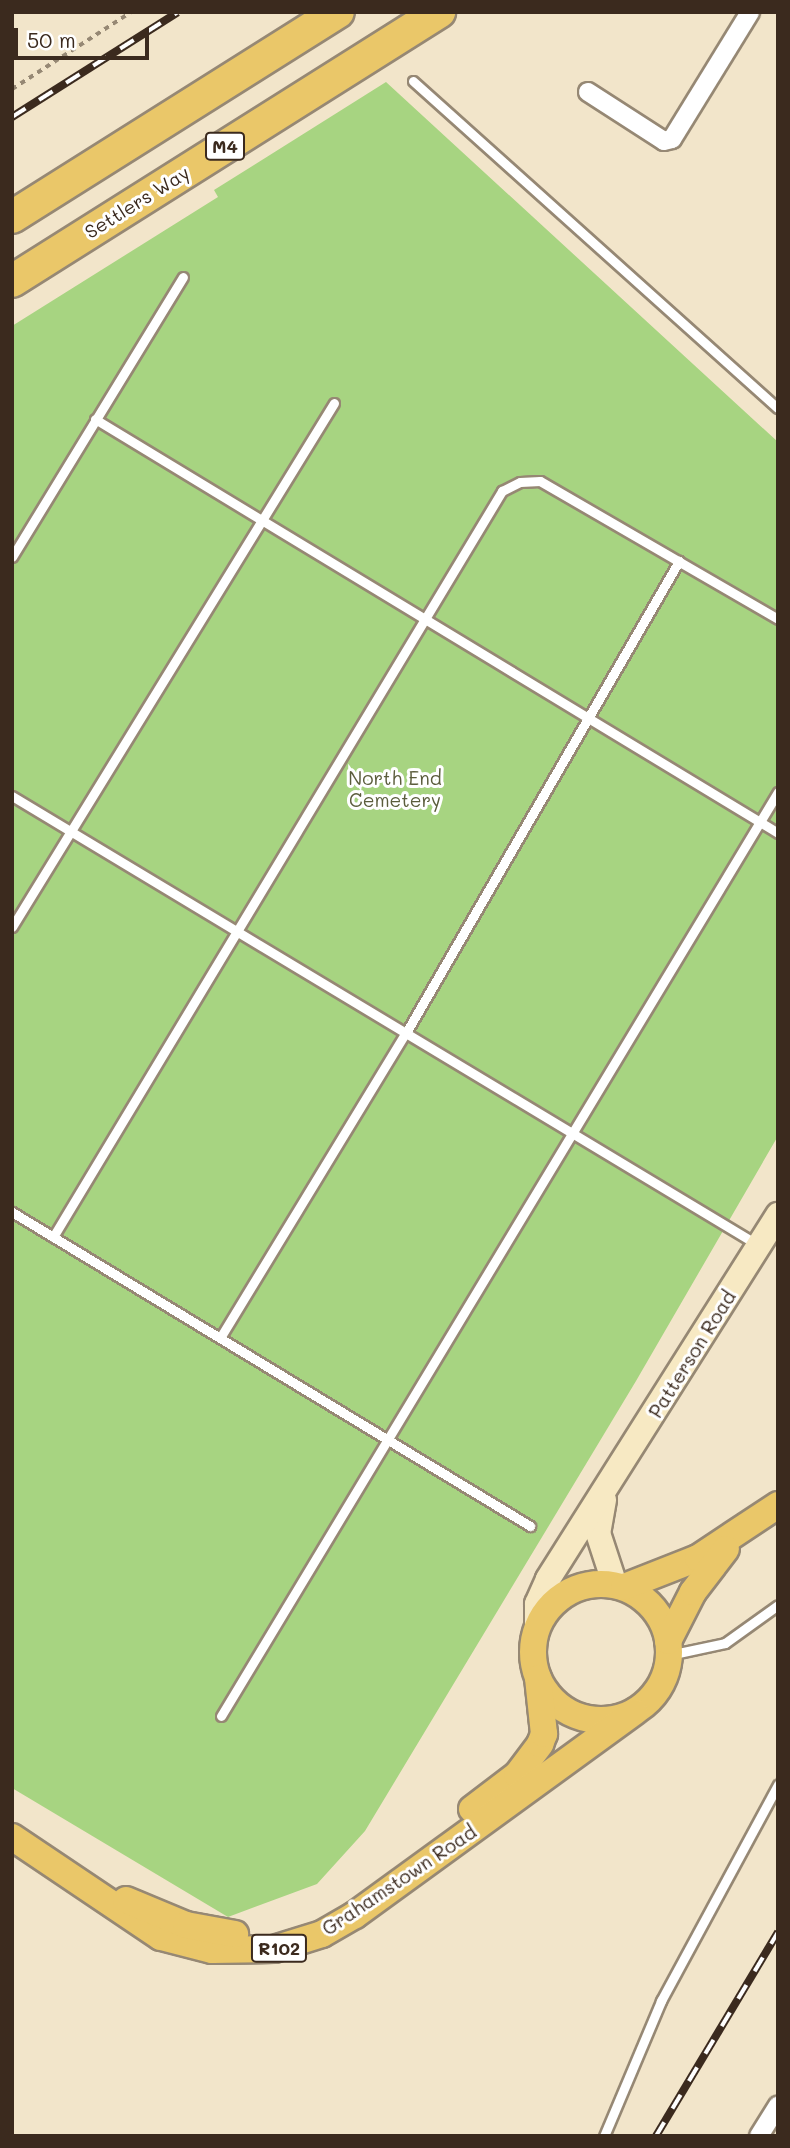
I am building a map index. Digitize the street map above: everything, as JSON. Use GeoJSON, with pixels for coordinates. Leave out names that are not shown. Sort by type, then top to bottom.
{"type":"FeatureCollection","features":[{"type":"Feature","properties":{"kind":"highway"},"geometry":{"type":"LineString","coordinates":[[12,217],[338,12]]}},
{"type":"Feature","properties":{"kind":"highway","name":"Settlers Way"},"geometry":{"type":"LineString","coordinates":[[12,281],[439,12]]}},
{"type":"Feature","properties":{"kind":"main road","name":"Grahamstown Road"},"geometry":{"type":"LineString","coordinates":[[68,1872],[160,1915],[216,1933],[261,1933],[307,1922],[353,1895],[530,1762],[544,1734],[533,1654],[537,1629],[546,1611],[577,1588],[620,1586],[668,1573],[740,1531],[778,1505]]}},
{"type":"Feature","properties":{"kind":"main road","name":"Grahamstown Road"},"geometry":{"type":"LineString","coordinates":[[12,1837],[68,1872],[133,1922],[161,1937],[212,1950],[274,1949],[322,1934],[355,1914],[652,1697],[664,1677],[669,1648],[693,1592],[740,1531]]}},
{"type":"Feature","properties":{"kind":"main road"},"geometry":{"type":"LineString","coordinates":[[620,1586],[645,1600],[660,1618],[669,1648]]}},
{"type":"Feature","properties":{"kind":"main road"},"geometry":{"type":"LineString","coordinates":[[538,1678],[556,1703],[582,1717],[612,1719],[634,1712]]}},
{"type":"Feature","properties":{"kind":"street"},"geometry":{"type":"LineString","coordinates":[[588,92],[664,141],[671,139],[750,12]]}},
{"type":"Feature","properties":{"kind":"street","name":"Patterson Road"},"geometry":{"type":"LineString","coordinates":[[537,1629],[539,1595],[606,1493],[778,1215]]}},
{"type":"Feature","properties":{"kind":"street","name":"Patterson Road"},"geometry":{"type":"LineString","coordinates":[[606,1493],[598,1533],[620,1586]]}},
{"type":"Feature","properties":{"kind":"street"},"geometry":{"type":"LineString","coordinates":[[759,2136],[778,2105]]}},
{"type":"Feature","properties":{"kind":"lane"},"geometry":{"type":"LineString","coordinates":[[413,80],[778,408]]}},
{"type":"Feature","properties":{"kind":"lane"},"geometry":{"type":"LineString","coordinates":[[12,556],[183,277]]}},
{"type":"Feature","properties":{"kind":"lane"},"geometry":{"type":"LineString","coordinates":[[12,927],[260,519],[334,403]]}},
{"type":"Feature","properties":{"kind":"lane"},"geometry":{"type":"LineString","coordinates":[[95,419],[589,722],[778,832]]}},
{"type":"Feature","properties":{"kind":"lane"},"geometry":{"type":"LineString","coordinates":[[53,1237],[496,498],[520,482],[540,481],[778,619]]}},
{"type":"Feature","properties":{"kind":"lane"},"geometry":{"type":"LineString","coordinates":[[220,1338],[407,1031],[589,722],[679,561]]}},
{"type":"Feature","properties":{"kind":"lane"},"geometry":{"type":"LineString","coordinates":[[221,1716],[778,792]]}},
{"type":"Feature","properties":{"kind":"lane"},"geometry":{"type":"LineString","coordinates":[[12,796],[760,1245]]}},
{"type":"Feature","properties":{"kind":"lane"},"geometry":{"type":"LineString","coordinates":[[12,1212],[530,1526]]}},
{"type":"Feature","properties":{"kind":"lane"},"geometry":{"type":"LineString","coordinates":[[669,1648],[725,1643],[778,1605]]}},
{"type":"Feature","properties":{"kind":"lane"},"geometry":{"type":"LineString","coordinates":[[604,2136],[661,2001],[778,1785]]}},
{"type":"Feature","properties":{"kind":"path"},"geometry":{"type":"LineString","coordinates":[[12,89],[131,12]]}},
{"type":"Feature","properties":{"kind":"green space","name":"North End Cemetery"},"geometry":{"type":"Polygon","coordinates":[[[386,82],[778,442],[778,1136],[636,1381],[365,1831],[317,1884],[228,1917],[12,1788],[12,326],[218,197],[214,190],[386,82]]]}},
{"type":"Feature","properties":{"kind":"railway"},"geometry":{"type":"LineString","coordinates":[[12,117],[178,12]]}},
{"type":"Feature","properties":{"kind":"railway"},"geometry":{"type":"LineString","coordinates":[[656,2136],[778,1932]]}}]}
